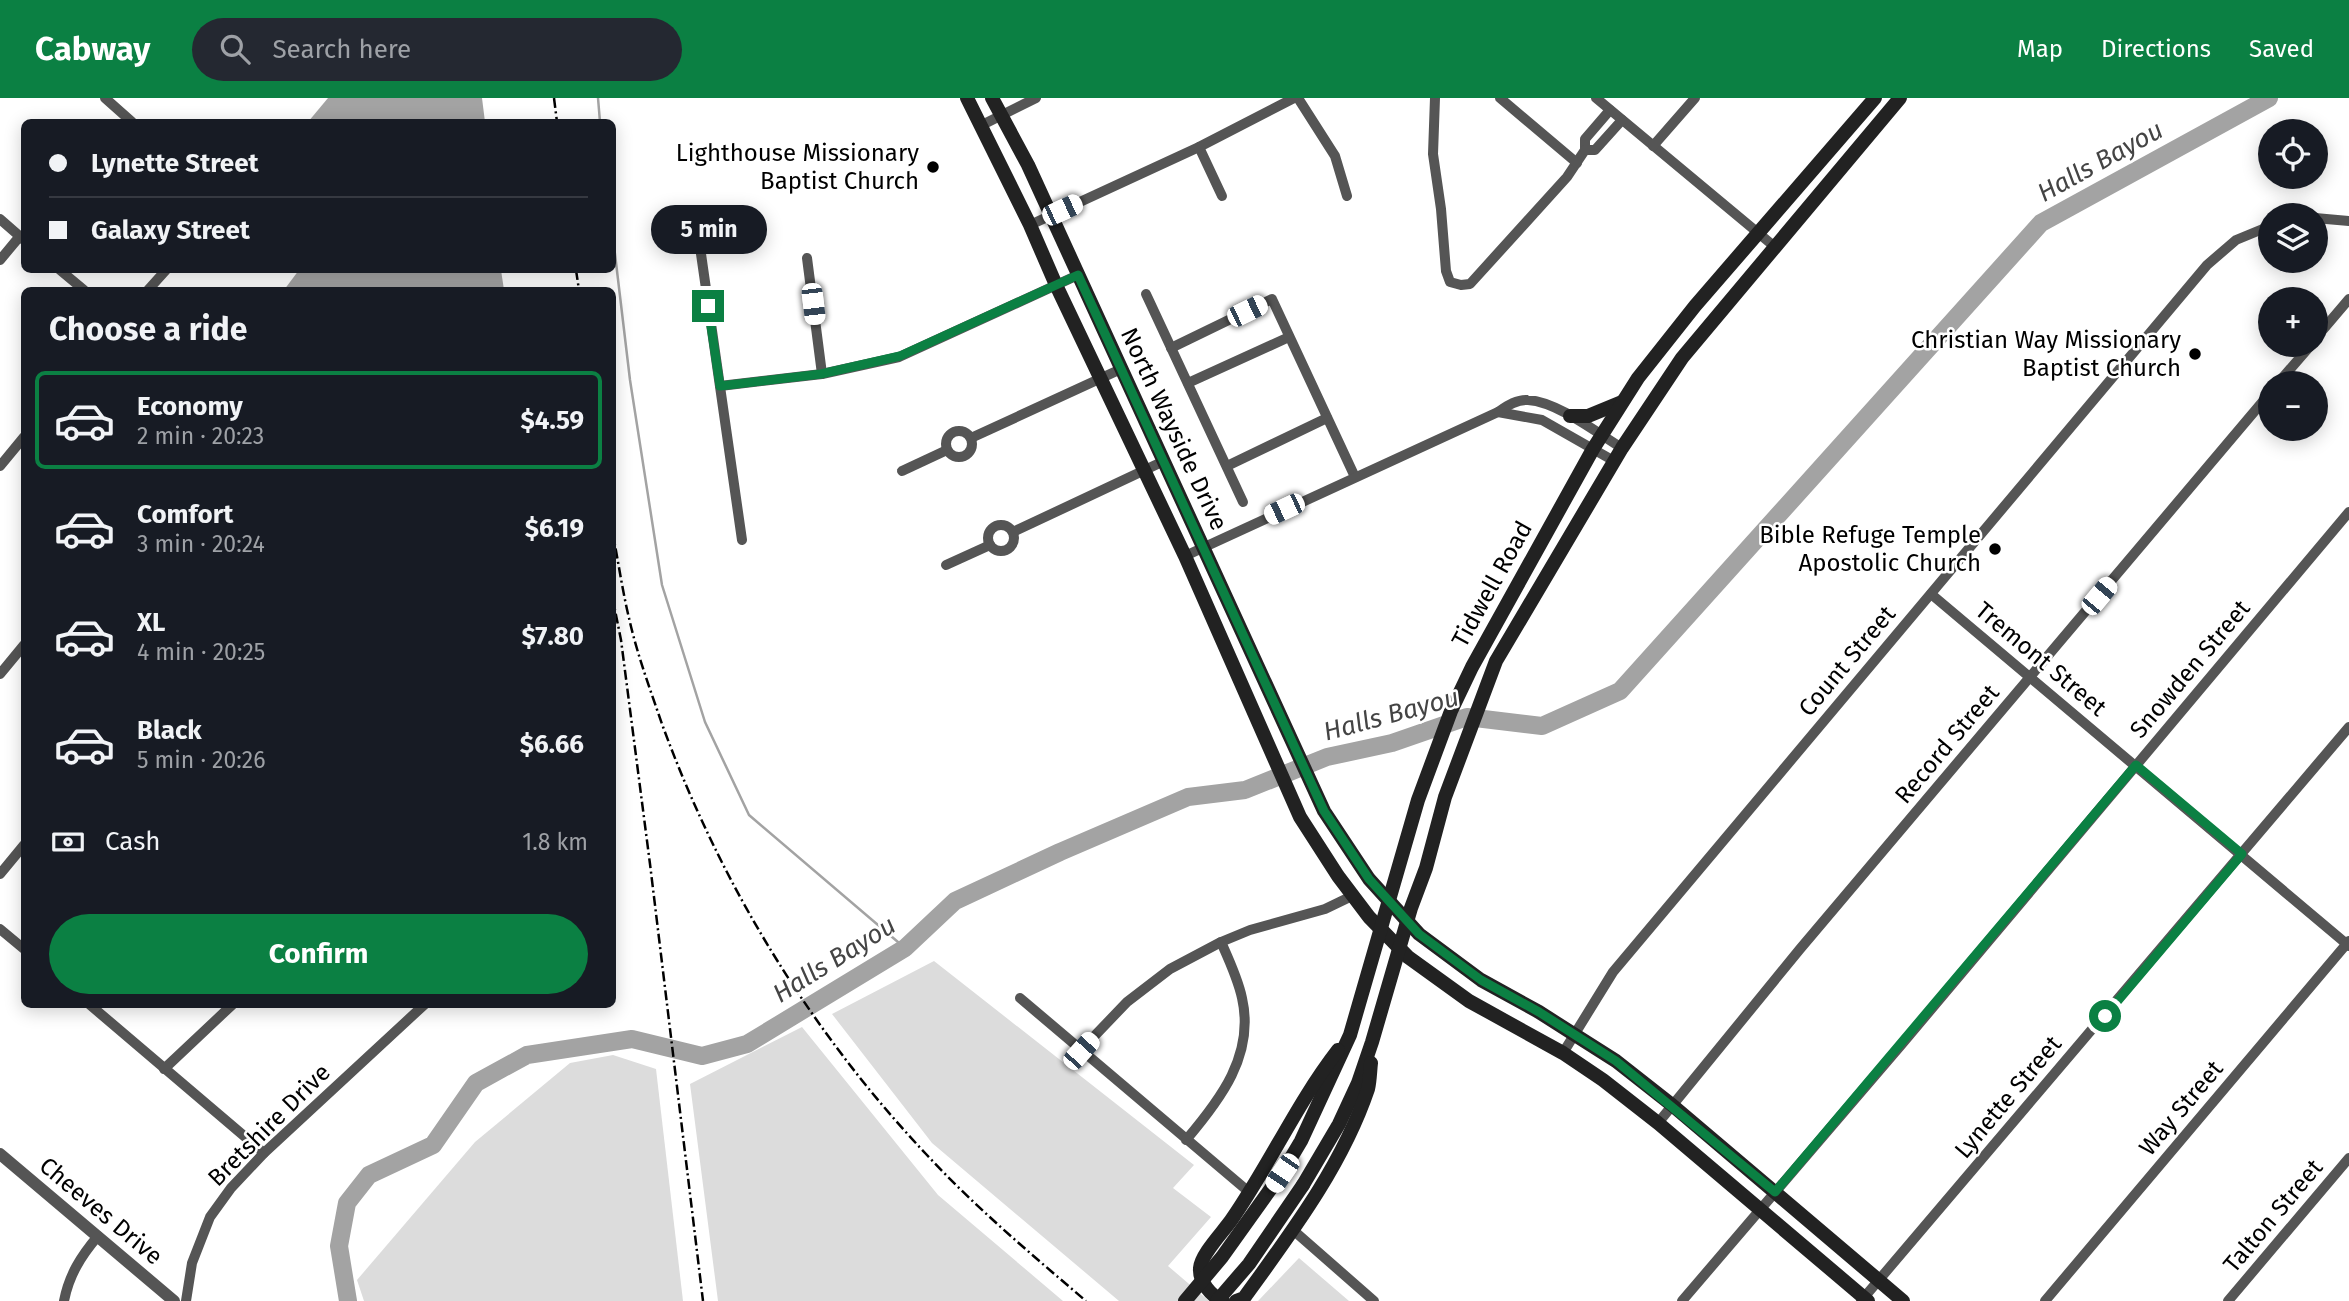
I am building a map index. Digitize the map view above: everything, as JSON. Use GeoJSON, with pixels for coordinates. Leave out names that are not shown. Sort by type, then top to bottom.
{"type":"FeatureCollection","features":[{"type":"Feature","properties":{"kind":"main road","name":"North Wayside Drive"},"geometry":{"type":"LineString","coordinates":[[967,98],[1030,225],[1099,378],[1185,556],[1300,817],[1352,895],[1408,957],[1469,1000],[1563,1053],[1603,1080],[1658,1123],[1864,1300]]}},
{"type":"Feature","properties":{"kind":"main road","name":"North Wayside Drive"},"geometry":{"type":"LineString","coordinates":[[992,98],[1028,165],[1205,546],[1230,609],[1324,811],[1359,865],[1419,934],[1481,980],[1616,1061],[1672,1105],[1903,1301]]}},
{"type":"Feature","properties":{"kind":"main road","name":"Tidwell Road"},"geometry":{"type":"LineString","coordinates":[[1185,1301],[1222,1257],[1282,1173],[1301,1141],[1350,1035],[1418,800],[1451,711],[1472,667],[1593,449],[1638,378],[1695,306],[1875,98]]}},
{"type":"Feature","properties":{"kind":"main road","name":"Tidwell Road"},"geometry":{"type":"LineString","coordinates":[[1217,1301],[1249,1264],[1303,1185],[1339,1124],[1358,1083],[1426,868],[1445,797],[1496,661],[1614,461],[1682,358],[1896,99]]}},
{"type":"Feature","properties":{"kind":"main road"},"geometry":{"type":"LineString","coordinates":[[1570,416],[1597,414],[1623,401]]}},
{"type":"Feature","properties":{"kind":"main road"},"geometry":{"type":"LineString","coordinates":[[1223,1301],[1215,1298],[1209,1290],[1201,1276],[1200,1265],[1249,1192],[1317,1078],[1350,1035]]}},
{"type":"Feature","properties":{"kind":"main road"},"geometry":{"type":"LineString","coordinates":[[1236,1301],[1244,1297],[1293,1230],[1341,1150],[1368,1087],[1372,1042]]}},
{"type":"Feature","properties":{"kind":"street"},"geometry":{"type":"LineString","coordinates":[[105,98],[129,119]]}},
{"type":"Feature","properties":{"kind":"street"},"geometry":{"type":"LineString","coordinates":[[982,125],[1036,98]]}},
{"type":"Feature","properties":{"kind":"street"},"geometry":{"type":"LineString","coordinates":[[1030,225],[1199,147],[1296,98],[1335,156],[1347,195]]}},
{"type":"Feature","properties":{"kind":"street"},"geometry":{"type":"LineString","coordinates":[[1435,98],[1433,154],[1446,271],[1450,282],[1461,285],[1470,284],[1567,177],[1585,150],[1585,139],[1610,110]]}},
{"type":"Feature","properties":{"kind":"street"},"geometry":{"type":"LineString","coordinates":[[1500,98],[1577,163]]}},
{"type":"Feature","properties":{"kind":"street"},"geometry":{"type":"LineString","coordinates":[[1596,98],[1775,247]]}},
{"type":"Feature","properties":{"kind":"street"},"geometry":{"type":"LineString","coordinates":[[1653,146],[1695,98]]}},
{"type":"Feature","properties":{"kind":"street"},"geometry":{"type":"LineString","coordinates":[[1585,150],[1595,150],[1622,120]]}},
{"type":"Feature","properties":{"kind":"street"},"geometry":{"type":"LineString","coordinates":[[1199,147],[1223,196]]}},
{"type":"Feature","properties":{"kind":"street"},"geometry":{"type":"LineString","coordinates":[[0,219],[21,237]]}},
{"type":"Feature","properties":{"kind":"street"},"geometry":{"type":"LineString","coordinates":[[2328,219],[2349,221]]}},
{"type":"Feature","properties":{"kind":"street"},"geometry":{"type":"LineString","coordinates":[[697,226],[742,540]]}},
{"type":"Feature","properties":{"kind":"street","name":"Count Street"},"geometry":{"type":"LineString","coordinates":[[1563,1053],[1613,972],[2207,265],[2236,240],[2258,231]]}},
{"type":"Feature","properties":{"kind":"street"},"geometry":{"type":"LineString","coordinates":[[0,260],[21,239]]}},
{"type":"Feature","properties":{"kind":"street"},"geometry":{"type":"LineString","coordinates":[[807,258],[821,374]]}},
{"type":"Feature","properties":{"kind":"street"},"geometry":{"type":"LineString","coordinates":[[64,273],[81,287]]}},
{"type":"Feature","properties":{"kind":"street"},"geometry":{"type":"LineString","coordinates":[[151,287],[163,273]]}},
{"type":"Feature","properties":{"kind":"street"},"geometry":{"type":"LineString","coordinates":[[720,386],[821,374],[900,356],[1078,275]]}},
{"type":"Feature","properties":{"kind":"street"},"geometry":{"type":"LineString","coordinates":[[1146,295],[1243,502]]}},
{"type":"Feature","properties":{"kind":"street"},"geometry":{"type":"LineString","coordinates":[[1171,348],[1272,299],[1355,477]]}},
{"type":"Feature","properties":{"kind":"street"},"geometry":{"type":"LineString","coordinates":[[2328,324],[2349,299]]}},
{"type":"Feature","properties":{"kind":"street"},"geometry":{"type":"LineString","coordinates":[[1188,383],[1289,337]]}},
{"type":"Feature","properties":{"kind":"street"},"geometry":{"type":"LineString","coordinates":[[2288,371],[2301,357]]}},
{"type":"Feature","properties":{"kind":"street"},"geometry":{"type":"LineString","coordinates":[[971,439],[1121,369]]}},
{"type":"Feature","properties":{"kind":"street"},"geometry":{"type":"LineString","coordinates":[[1185,556],[1498,412],[1513,402],[1527,400],[1556,408],[1622,448]]}},
{"type":"Feature","properties":{"kind":"street","name":"Record Street"},"geometry":{"type":"LineString","coordinates":[[1658,1123],[1809,939],[2258,407]]}},
{"type":"Feature","properties":{"kind":"street"},"geometry":{"type":"LineString","coordinates":[[1498,412],[1542,420],[1614,461]]}},
{"type":"Feature","properties":{"kind":"street"},"geometry":{"type":"LineString","coordinates":[[1227,466],[1327,418]]}},
{"type":"Feature","properties":{"kind":"street"},"geometry":{"type":"LineString","coordinates":[[962,431],[971,439],[972,447],[965,457],[956,458],[947,450],[947,438],[953,432],[962,431]]}},
{"type":"Feature","properties":{"kind":"street"},"geometry":{"type":"LineString","coordinates":[[0,466],[21,441]]}},
{"type":"Feature","properties":{"kind":"street"},"geometry":{"type":"LineString","coordinates":[[902,471],[947,450]]}},
{"type":"Feature","properties":{"kind":"street"},"geometry":{"type":"LineString","coordinates":[[1013,532],[1164,461]]}},
{"type":"Feature","properties":{"kind":"street","name":"Snowden Street"},"geometry":{"type":"LineString","coordinates":[[1682,1301],[2349,512]]}},
{"type":"Feature","properties":{"kind":"street"},"geometry":{"type":"LineString","coordinates":[[1004,525],[1013,532],[1015,538],[1010,548],[999,551],[990,545],[989,533],[998,526],[1004,525]]}},
{"type":"Feature","properties":{"kind":"street"},"geometry":{"type":"LineString","coordinates":[[946,565],[990,545]]}},
{"type":"Feature","properties":{"kind":"street","name":"Tremont Street"},"geometry":{"type":"LineString","coordinates":[[1931,594],[2348,943]]}},
{"type":"Feature","properties":{"kind":"street"},"geometry":{"type":"LineString","coordinates":[[0,674],[21,649]]}},
{"type":"Feature","properties":{"kind":"street","name":"Lynette Street"},"geometry":{"type":"LineString","coordinates":[[1864,1300],[2349,727]]}},
{"type":"Feature","properties":{"kind":"street"},"geometry":{"type":"LineString","coordinates":[[0,874],[21,849]]}},
{"type":"Feature","properties":{"kind":"street"},"geometry":{"type":"LineString","coordinates":[[1081,1051],[1115,1013],[1170,969],[1250,930],[1325,909],[1352,895]]}},
{"type":"Feature","properties":{"kind":"street"},"geometry":{"type":"LineString","coordinates":[[0,929],[21,946]]}},
{"type":"Feature","properties":{"kind":"street"},"geometry":{"type":"LineString","coordinates":[[1186,1140],[1225,1091],[1239,1056],[1244,1026],[1243,1000],[1236,975],[1221,942]]}},
{"type":"Feature","properties":{"kind":"street","name":"Way Street"},"geometry":{"type":"LineString","coordinates":[[2045,1301],[2348,943]]}},
{"type":"Feature","properties":{"kind":"street"},"geometry":{"type":"LineString","coordinates":[[1020,998],[1249,1192]]}},
{"type":"Feature","properties":{"kind":"street"},"geometry":{"type":"LineString","coordinates":[[94,1008],[264,1153]]}},
{"type":"Feature","properties":{"kind":"street"},"geometry":{"type":"LineString","coordinates":[[164,1069],[229,1008]]}},
{"type":"Feature","properties":{"kind":"street","name":"Bretshire Drive"},"geometry":{"type":"LineString","coordinates":[[186,1301],[192,1263],[210,1217],[231,1188],[264,1153],[421,1008]]}},
{"type":"Feature","properties":{"kind":"street","name":"Cheeves Drive"},"geometry":{"type":"LineString","coordinates":[[0,1154],[174,1301]]}},
{"type":"Feature","properties":{"kind":"street","name":"Talton Street"},"geometry":{"type":"LineString","coordinates":[[2228,1301],[2349,1158]]}},
{"type":"Feature","properties":{"kind":"street"},"geometry":{"type":"LineString","coordinates":[[1293,1230],[1374,1301]]}},
{"type":"Feature","properties":{"kind":"street"},"geometry":{"type":"LineString","coordinates":[[64,1301],[68,1282],[82,1255],[98,1237]]}},
{"type":"Feature","properties":{"kind":"shaded area"},"geometry":{"type":"Polygon","coordinates":[[[328,98],[482,98],[485,119],[310,119],[328,98]]]}},
{"type":"Feature","properties":{"kind":"shaded area"},"geometry":{"type":"Polygon","coordinates":[[[297,273],[501,273],[504,287],[286,287],[297,273]]]}},
{"type":"Feature","properties":{"kind":"shaded area"},"geometry":{"type":"Polygon","coordinates":[[[934,961],[1194,1165],[1173,1188],[1211,1217],[1168,1266],[1209,1301],[1119,1301],[932,1143],[832,1014],[934,961]]]}},
{"type":"Feature","properties":{"kind":"shaded area"},"geometry":{"type":"Polygon","coordinates":[[[802,1027],[938,1195],[1063,1301],[718,1301],[690,1084],[802,1027]]]}},
{"type":"Feature","properties":{"kind":"shaded area"},"geometry":{"type":"Polygon","coordinates":[[[613,1055],[656,1069],[683,1301],[364,1301],[357,1280],[475,1142],[570,1063],[613,1055]]]}},
{"type":"Feature","properties":{"kind":"shaded area"},"geometry":{"type":"Polygon","coordinates":[[[1299,1258],[1349,1301],[1258,1301],[1299,1258]]]}},
{"type":"Feature","properties":{"kind":"waterway"},"geometry":{"type":"LineString","coordinates":[[598,98],[600,119]]}},
{"type":"Feature","properties":{"kind":"waterway","name":"Halls Bayou"},"geometry":{"type":"LineString","coordinates":[[348,1301],[339,1246],[347,1203],[369,1175],[433,1145],[476,1083],[527,1055],[632,1039],[702,1056],[747,1044],[905,948],[955,901],[1188,797],[1245,790],[1327,757],[1392,743],[1467,717],[1542,726],[1620,691],[2041,223],[2269,98]]}},
{"type":"Feature","properties":{"kind":"waterway"},"geometry":{"type":"LineString","coordinates":[[616,263],[630,380],[662,585],[705,722],[749,815],[905,948]]}},
{"type":"Feature","properties":{"kind":"railway"},"geometry":{"type":"LineString","coordinates":[[554,98],[557,119]]}},
{"type":"Feature","properties":{"kind":"railway"},"geometry":{"type":"LineString","coordinates":[[576,273],[579,287]]}},
{"type":"Feature","properties":{"kind":"railway"},"geometry":{"type":"LineString","coordinates":[[616,552],[632,631],[662,724],[711,841],[772,953],[844,1057],[926,1154],[1024,1248],[1086,1301]]}},
{"type":"Feature","properties":{"kind":"railway"},"geometry":{"type":"LineString","coordinates":[[616,615],[650,864],[703,1301]]}},
{"type":"Feature","properties":{"kind":"place","name":"Lighthouse Missionary Baptist Church"},"geometry":{"type":"Point","coordinates":[933,167]}},
{"type":"Feature","properties":{"kind":"place","name":"Christian Way Missionary Baptist Church"},"geometry":{"type":"Point","coordinates":[2195,354]}},
{"type":"Feature","properties":{"kind":"place","name":"Bible Refuge Temple Apostolic Church"},"geometry":{"type":"Point","coordinates":[1995,549]}},
{"type":"Feature","properties":{"kind":"route"},"geometry":{"type":"LineString","coordinates":[[708,306],[720,386],[821,374],[900,356],[1078,275],[1205,546],[1230,609],[1324,811],[1369,879],[1419,934],[1481,980],[1539,1012],[1616,1061],[1775,1192],[2136,765],[2242,854],[2105,1016]]}}]}
